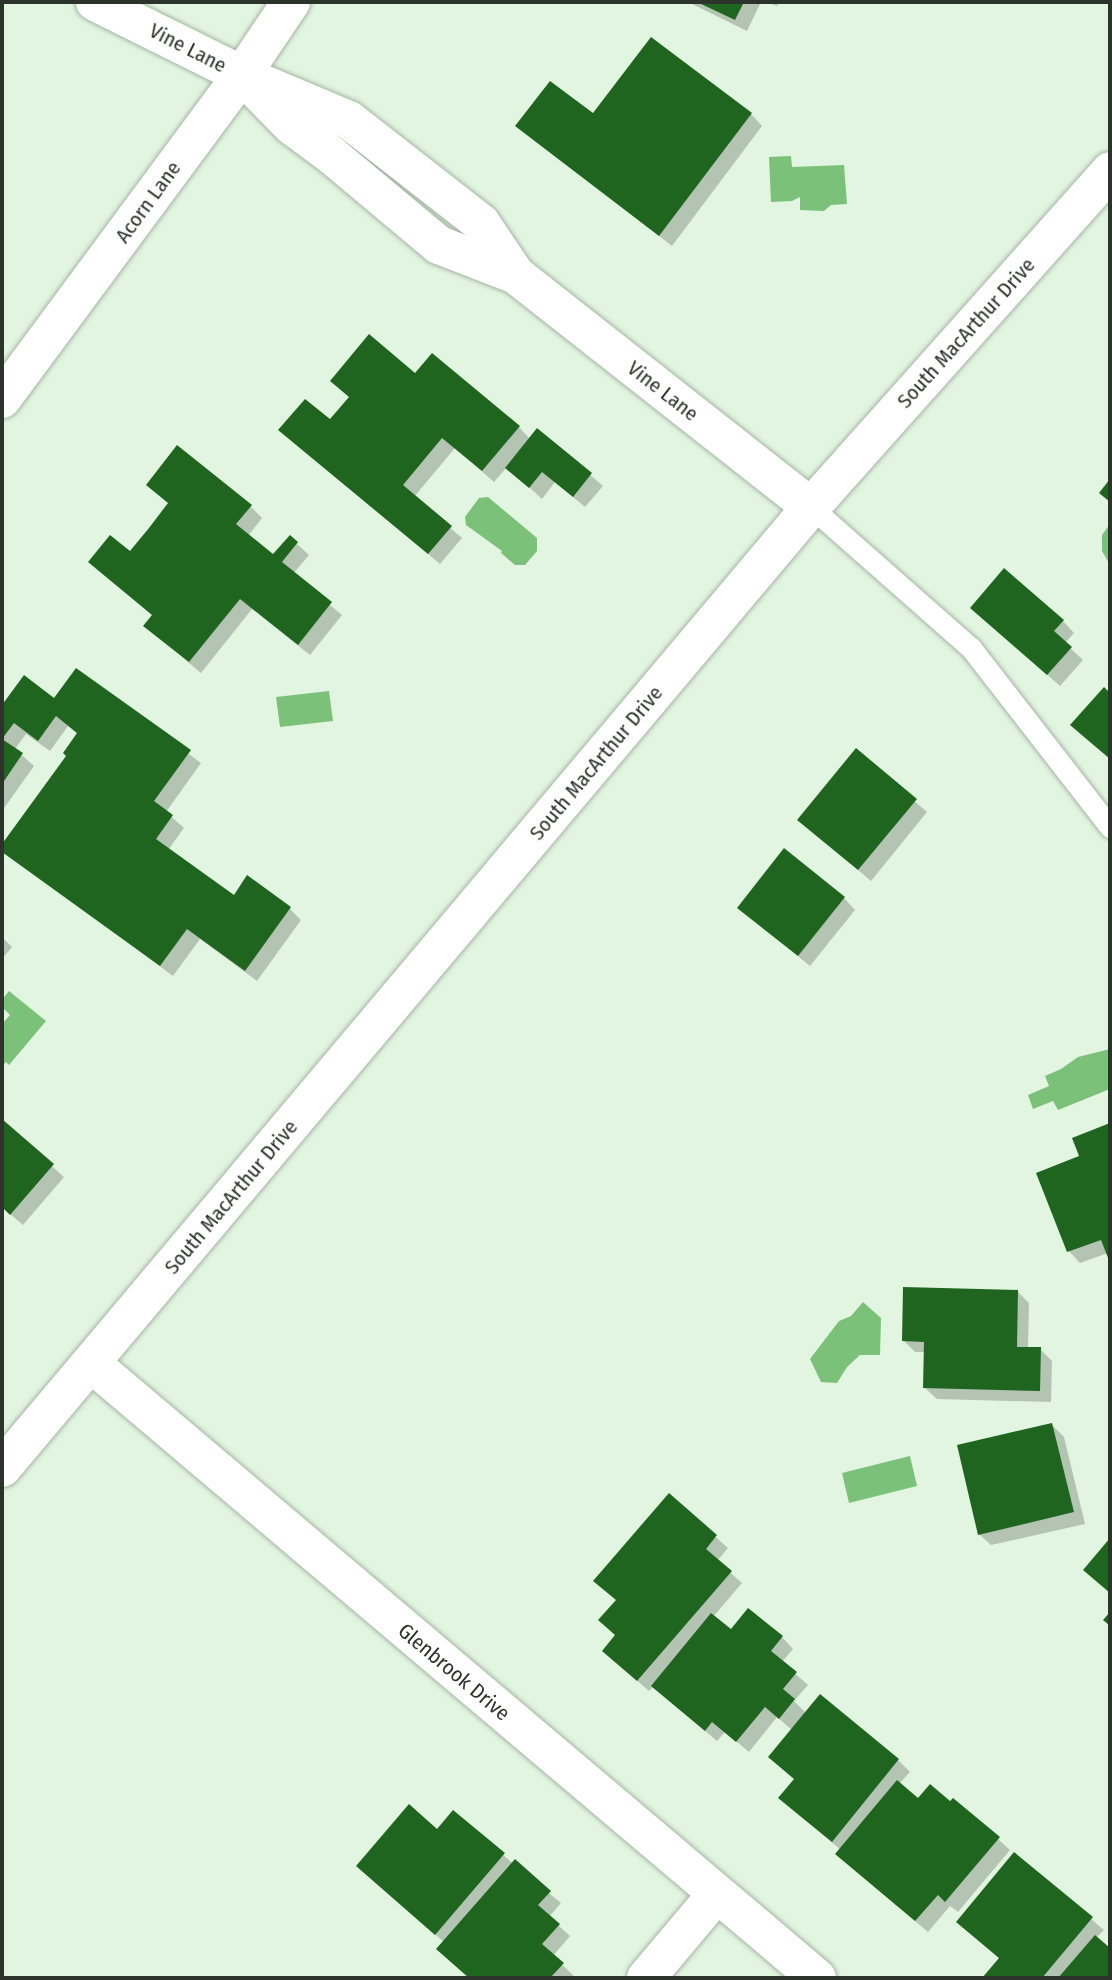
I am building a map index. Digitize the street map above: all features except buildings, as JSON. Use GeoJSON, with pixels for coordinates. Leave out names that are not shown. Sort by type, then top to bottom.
{"type":"FeatureCollection","features":[{"type":"Feature","properties":{"kind":"street","name":"Vine Lane"},"geometry":{"type":"LineString","coordinates":[[95,2],[242,75],[292,127],[330,154],[439,245],[516,275],[811,507]]}},
{"type":"Feature","properties":{"kind":"street","name":"Acorn Lane"},"geometry":{"type":"LineString","coordinates":[[2,399],[242,75],[291,2]]}},
{"type":"Feature","properties":{"kind":"street","name":"South MacArthur Drive"},"geometry":{"type":"LineString","coordinates":[[92,1364],[811,507],[1110,171]]}},
{"type":"Feature","properties":{"kind":"street"},"geometry":{"type":"LineString","coordinates":[[2,1468],[92,1364]]}},
{"type":"Feature","properties":{"kind":"street","name":"Glenbrook Drive"},"geometry":{"type":"LineString","coordinates":[[92,1364],[817,1978]]}},
{"type":"Feature","properties":{"kind":"street"},"geometry":{"type":"LineString","coordinates":[[646,1978],[716,1895]]}},
{"type":"Feature","properties":{"kind":"lane"},"geometry":{"type":"LineString","coordinates":[[811,507],[971,648],[1110,827]]}},
{"type":"Feature","properties":{"kind":"shaded area"},"geometry":{"type":"Polygon","coordinates":[[[791,156],[792,167],[844,165],[847,204],[831,205],[824,211],[800,210],[800,197],[792,201],[771,202],[769,157],[791,156]]]}},
{"type":"Feature","properties":{"kind":"shaded area"},"geometry":{"type":"Polygon","coordinates":[[[488,497],[537,538],[537,551],[525,565],[515,565],[502,551],[466,525],[465,517],[479,498],[488,497]]]}},
{"type":"Feature","properties":{"kind":"shaded area"},"geometry":{"type":"Polygon","coordinates":[[[1110,524],[1110,565],[1102,551],[1102,535],[1110,524]]]}},
{"type":"Feature","properties":{"kind":"shaded area"},"geometry":{"type":"Polygon","coordinates":[[[329,691],[333,721],[280,727],[276,697],[329,691]]]}},
{"type":"Feature","properties":{"kind":"shaded area"},"geometry":{"type":"Polygon","coordinates":[[[9,991],[46,1021],[9,1065],[6,1062],[2,1067],[2,1024],[10,1015],[2,1007],[2,1000],[9,991]]]}},
{"type":"Feature","properties":{"kind":"shaded area"},"geometry":{"type":"Polygon","coordinates":[[[1110,1049],[1110,1089],[1058,1110],[1053,1101],[1033,1109],[1028,1095],[1049,1086],[1045,1076],[1078,1057],[1110,1049]]]}},
{"type":"Feature","properties":{"kind":"shaded area"},"geometry":{"type":"Polygon","coordinates":[[[863,1302],[881,1318],[880,1355],[860,1355],[847,1367],[837,1383],[821,1382],[810,1359],[839,1321],[851,1316],[863,1302]]]}},
{"type":"Feature","properties":{"kind":"shaded area"},"geometry":{"type":"Polygon","coordinates":[[[910,1456],[917,1486],[849,1503],[842,1473],[910,1456]]]}}]}
